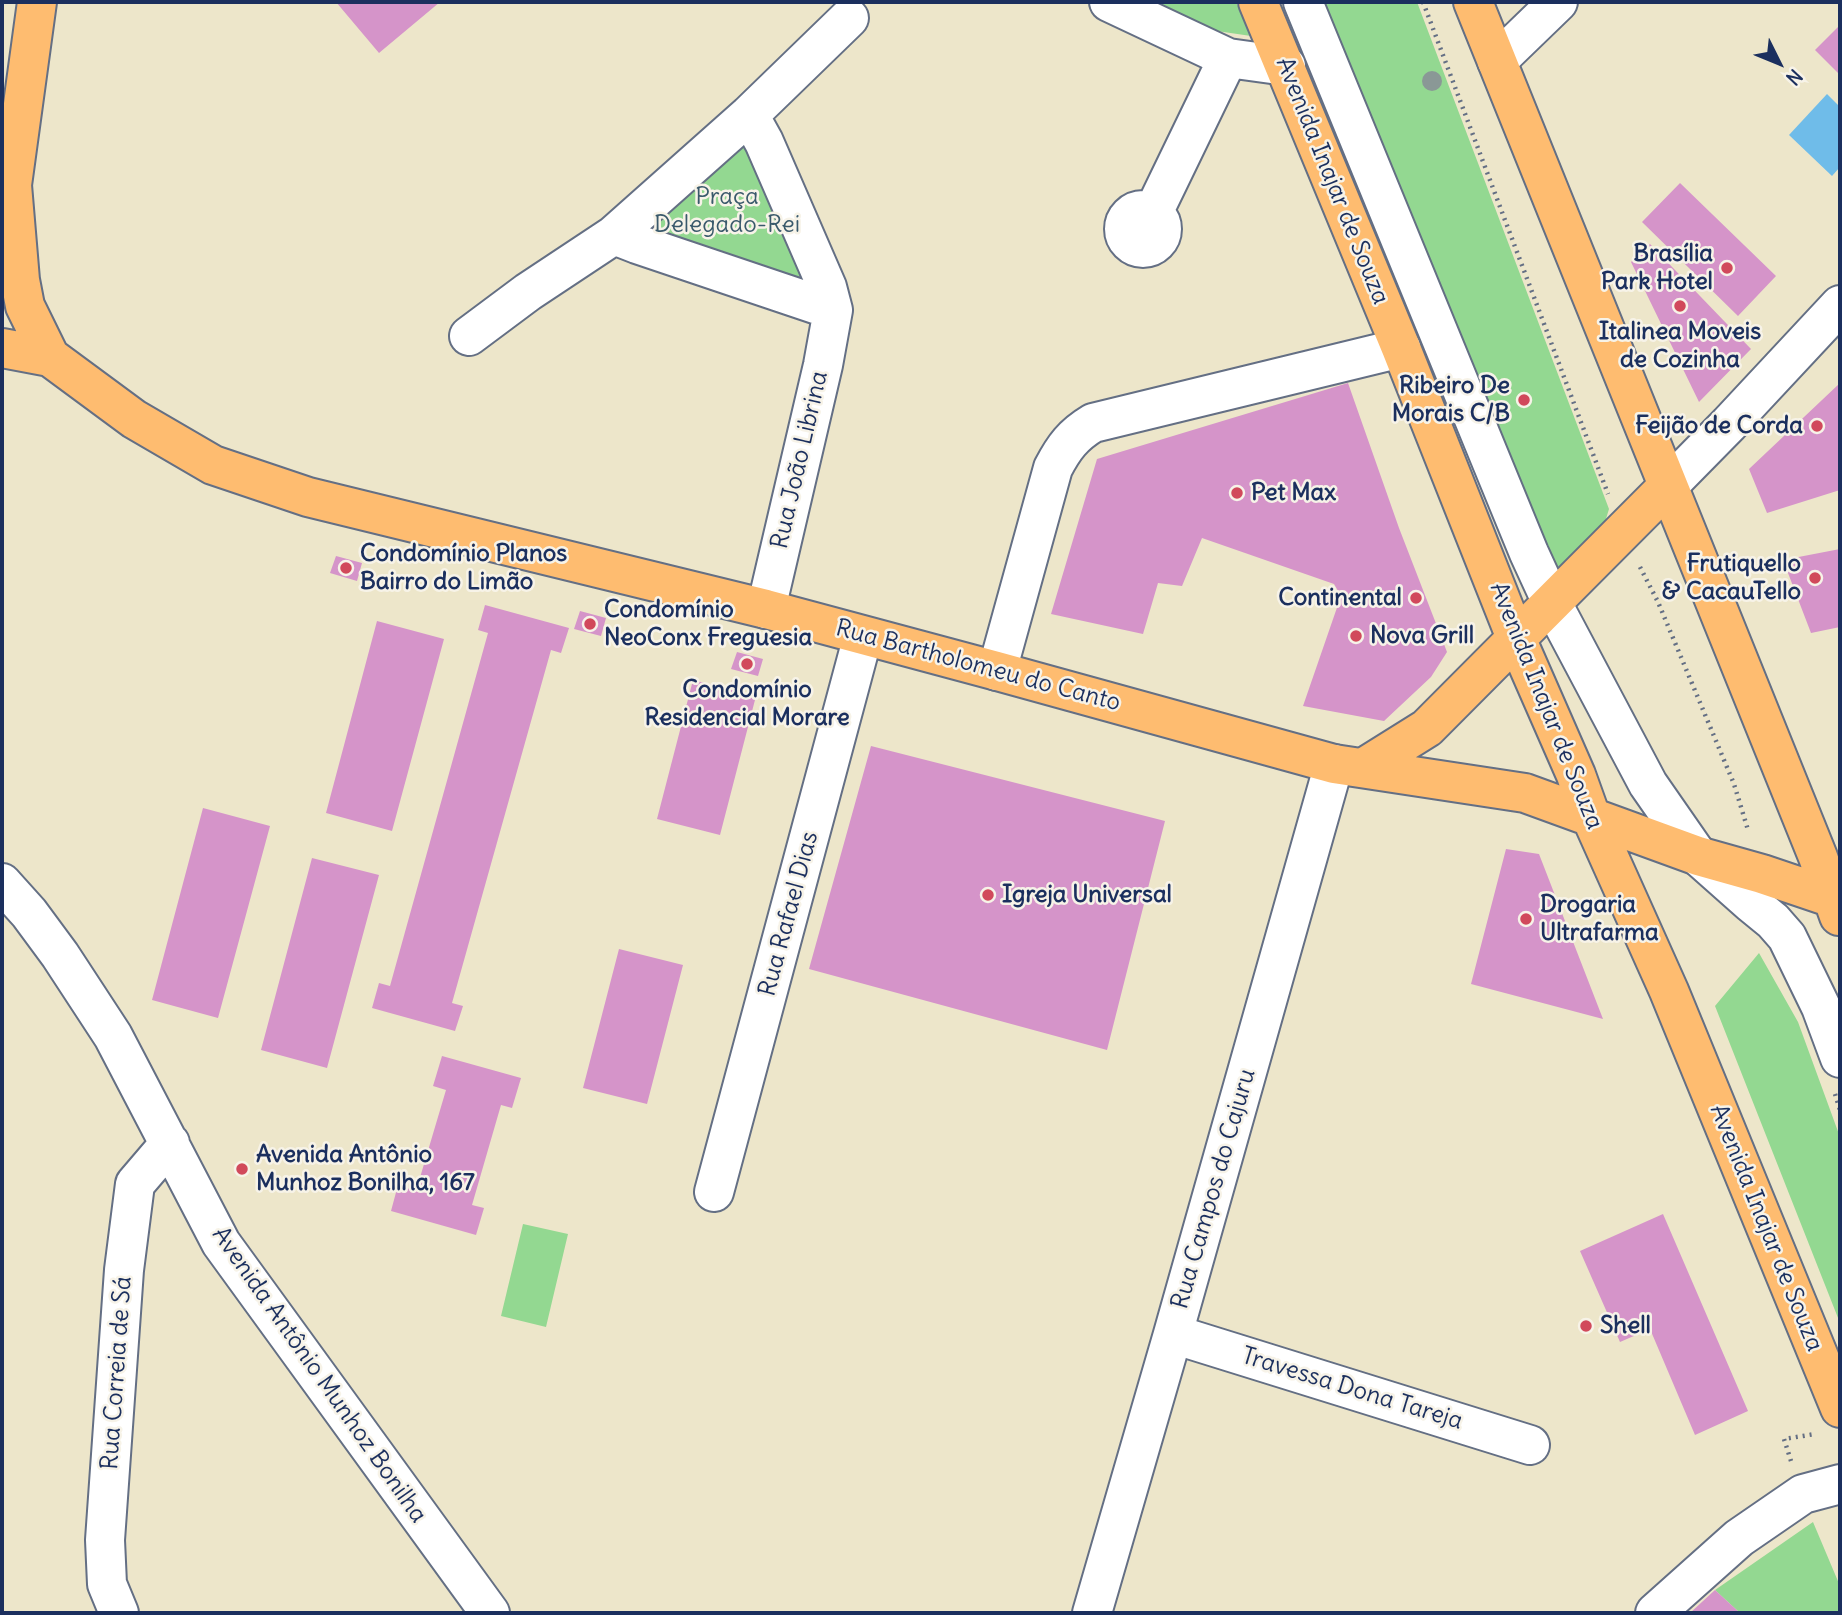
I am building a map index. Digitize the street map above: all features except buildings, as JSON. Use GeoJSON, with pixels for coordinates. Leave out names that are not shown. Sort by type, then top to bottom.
{"type":"FeatureCollection","features":[{"type":"Feature","properties":{"kind":"main road"},"geometry":{"type":"LineString","coordinates":[[2,223],[12,185],[37,2]]}},
{"type":"Feature","properties":{"kind":"main road","name":"Avenida Inajar de Souza"},"geometry":{"type":"LineString","coordinates":[[1258,2],[1591,817],[1669,991],[1829,1421]]}},
{"type":"Feature","properties":{"kind":"main road"},"geometry":{"type":"LineString","coordinates":[[1473,2],[1668,485],[1829,857],[1838,905]]}},
{"type":"Feature","properties":{"kind":"main road"},"geometry":{"type":"LineString","coordinates":[[12,185],[20,280],[25,306],[50,357]]}},
{"type":"Feature","properties":{"kind":"main road"},"geometry":{"type":"LineString","coordinates":[[2,348],[50,357]]}},
{"type":"Feature","properties":{"kind":"main road","name":"Rua Bartholomeu do Canto"},"geometry":{"type":"LineString","coordinates":[[50,357],[134,419],[213,466],[308,498],[766,609],[1349,766],[1525,793],[1838,905]]}},
{"type":"Feature","properties":{"kind":"main road"},"geometry":{"type":"LineString","coordinates":[[1349,766],[1427,728],[1668,485]]}},
{"type":"Feature","properties":{"kind":"street"},"geometry":{"type":"LineString","coordinates":[[1109,2],[1228,58],[1286,66]]}},
{"type":"Feature","properties":{"kind":"street"},"geometry":{"type":"LineString","coordinates":[[1303,2],[1529,553],[1552,603],[1648,784],[1670,818],[1698,856],[1773,921],[1787,937],[1821,1007],[1840,1058]]}},
{"type":"Feature","properties":{"kind":"street"},"geometry":{"type":"LineString","coordinates":[[1497,61],[1558,2]]}},
{"type":"Feature","properties":{"kind":"street"},"geometry":{"type":"LineString","coordinates":[[469,335],[614,235],[749,115],[849,18]]}},
{"type":"Feature","properties":{"kind":"street"},"geometry":{"type":"LineString","coordinates":[[1153,212],[1228,58]]}},
{"type":"Feature","properties":{"kind":"street","name":"Rua João Librina"},"geometry":{"type":"LineString","coordinates":[[749,115],[764,142],[827,286],[833,310],[823,365],[766,609]]}},
{"type":"Feature","properties":{"kind":"street"},"geometry":{"type":"LineString","coordinates":[[614,235],[833,310]]}},
{"type":"Feature","properties":{"kind":"street"},"geometry":{"type":"LineString","coordinates":[[1668,485],[1840,305]]}},
{"type":"Feature","properties":{"kind":"street"},"geometry":{"type":"LineString","coordinates":[[998,671],[1053,468],[1064,447],[1080,431],[1093,423],[1401,348]]}},
{"type":"Feature","properties":{"kind":"street","name":"Rua Rafael Dias"},"geometry":{"type":"LineString","coordinates":[[714,1192],[863,636]]}},
{"type":"Feature","properties":{"kind":"street","name":"Rua Campos do Cajuru"},"geometry":{"type":"LineString","coordinates":[[1092,1613],[1173,1334],[1349,766]]}},
{"type":"Feature","properties":{"kind":"street","name":"Avenida Antônio Munhoz Bonilha"},"geometry":{"type":"LineString","coordinates":[[2,883],[29,913],[60,955],[114,1036],[220,1243],[489,1613]]}},
{"type":"Feature","properties":{"kind":"street","name":"Rua Correia de Sá"},"geometry":{"type":"LineString","coordinates":[[119,1613],[107,1584],[104,1540],[124,1270],[135,1184],[170,1143]]}},
{"type":"Feature","properties":{"kind":"street","name":"Travessa Dona Tareja"},"geometry":{"type":"LineString","coordinates":[[1173,1334],[1530,1445]]}},
{"type":"Feature","properties":{"kind":"street"},"geometry":{"type":"LineString","coordinates":[[1655,1613],[1739,1538],[1803,1494],[1840,1485]]}},
{"type":"Feature","properties":{"kind":"path"},"geometry":{"type":"LineString","coordinates":[[1803,1494],[1784,1440],[1829,1421]]}},
{"type":"Feature","properties":{"kind":"green space"},"geometry":{"type":"Polygon","coordinates":[[[1150,2],[1236,2],[1251,36],[1210,30],[1150,2]]]}},
{"type":"Feature","properties":{"kind":"green space"},"geometry":{"type":"Polygon","coordinates":[[[1314,2],[1417,2],[1609,509],[1601,535],[1557,569],[1314,2]]]}},
{"type":"Feature","properties":{"kind":"green space","name":"Praça Delegado-Rei"},"geometry":{"type":"Polygon","coordinates":[[[742,139],[805,285],[640,229],[742,139]]]}},
{"type":"Feature","properties":{"kind":"green space"},"geometry":{"type":"Polygon","coordinates":[[[1759,953],[1798,1022],[1840,1137],[1840,1323],[1715,1006],[1759,953]]]}},
{"type":"Feature","properties":{"kind":"green space"},"geometry":{"type":"Polygon","coordinates":[[[523,1224],[568,1234],[546,1327],[501,1316],[523,1224]]]}},
{"type":"Feature","properties":{"kind":"green space"},"geometry":{"type":"Polygon","coordinates":[[[1813,1522],[1840,1586],[1840,1613],[1740,1613],[1715,1590],[1813,1522]]]}},
{"type":"Feature","properties":{"kind":"water"},"geometry":{"type":"Polygon","coordinates":[[[1827,94],[1840,107],[1840,167],[1832,176],[1789,135],[1827,94]]]}},
{"type":"Feature","properties":{"kind":"place","name":"Brasília Park Hotel"},"geometry":{"type":"Point","coordinates":[1727,268]}},
{"type":"Feature","properties":{"kind":"place","name":"Italinea Moveis de Cozinha"},"geometry":{"type":"Point","coordinates":[1680,306]}},
{"type":"Feature","properties":{"kind":"place","name":"Ribeiro De Morais C/B"},"geometry":{"type":"Point","coordinates":[1524,400]}},
{"type":"Feature","properties":{"kind":"place","name":"Feijão de Corda"},"geometry":{"type":"Point","coordinates":[1817,426]}},
{"type":"Feature","properties":{"kind":"place","name":"Pet Max"},"geometry":{"type":"Point","coordinates":[1237,493]}},
{"type":"Feature","properties":{"kind":"place","name":"Condomínio Planos Bairro do Limão"},"geometry":{"type":"Point","coordinates":[346,568]}},
{"type":"Feature","properties":{"kind":"place","name":"Frutiquello & CacauTello"},"geometry":{"type":"Point","coordinates":[1815,578]}},
{"type":"Feature","properties":{"kind":"place","name":"Continental"},"geometry":{"type":"Point","coordinates":[1416,598]}},
{"type":"Feature","properties":{"kind":"place","name":"Condomínio NeoConx Freguesia"},"geometry":{"type":"Point","coordinates":[590,624]}},
{"type":"Feature","properties":{"kind":"place","name":"Nova Grill"},"geometry":{"type":"Point","coordinates":[1356,636]}},
{"type":"Feature","properties":{"kind":"place","name":"Condomínio Residencial Morare"},"geometry":{"type":"Point","coordinates":[747,664]}},
{"type":"Feature","properties":{"kind":"place","name":"Igreja Universal"},"geometry":{"type":"Point","coordinates":[988,895]}},
{"type":"Feature","properties":{"kind":"place","name":"Drogaria Ultrafarma"},"geometry":{"type":"Point","coordinates":[1526,919]}},
{"type":"Feature","properties":{"kind":"place","name":"Avenida Antônio Munhoz Bonilha, 167"},"geometry":{"type":"Point","coordinates":[242,1169]}},
{"type":"Feature","properties":{"kind":"place","name":"Shell"},"geometry":{"type":"Point","coordinates":[1586,1326]}}]}
